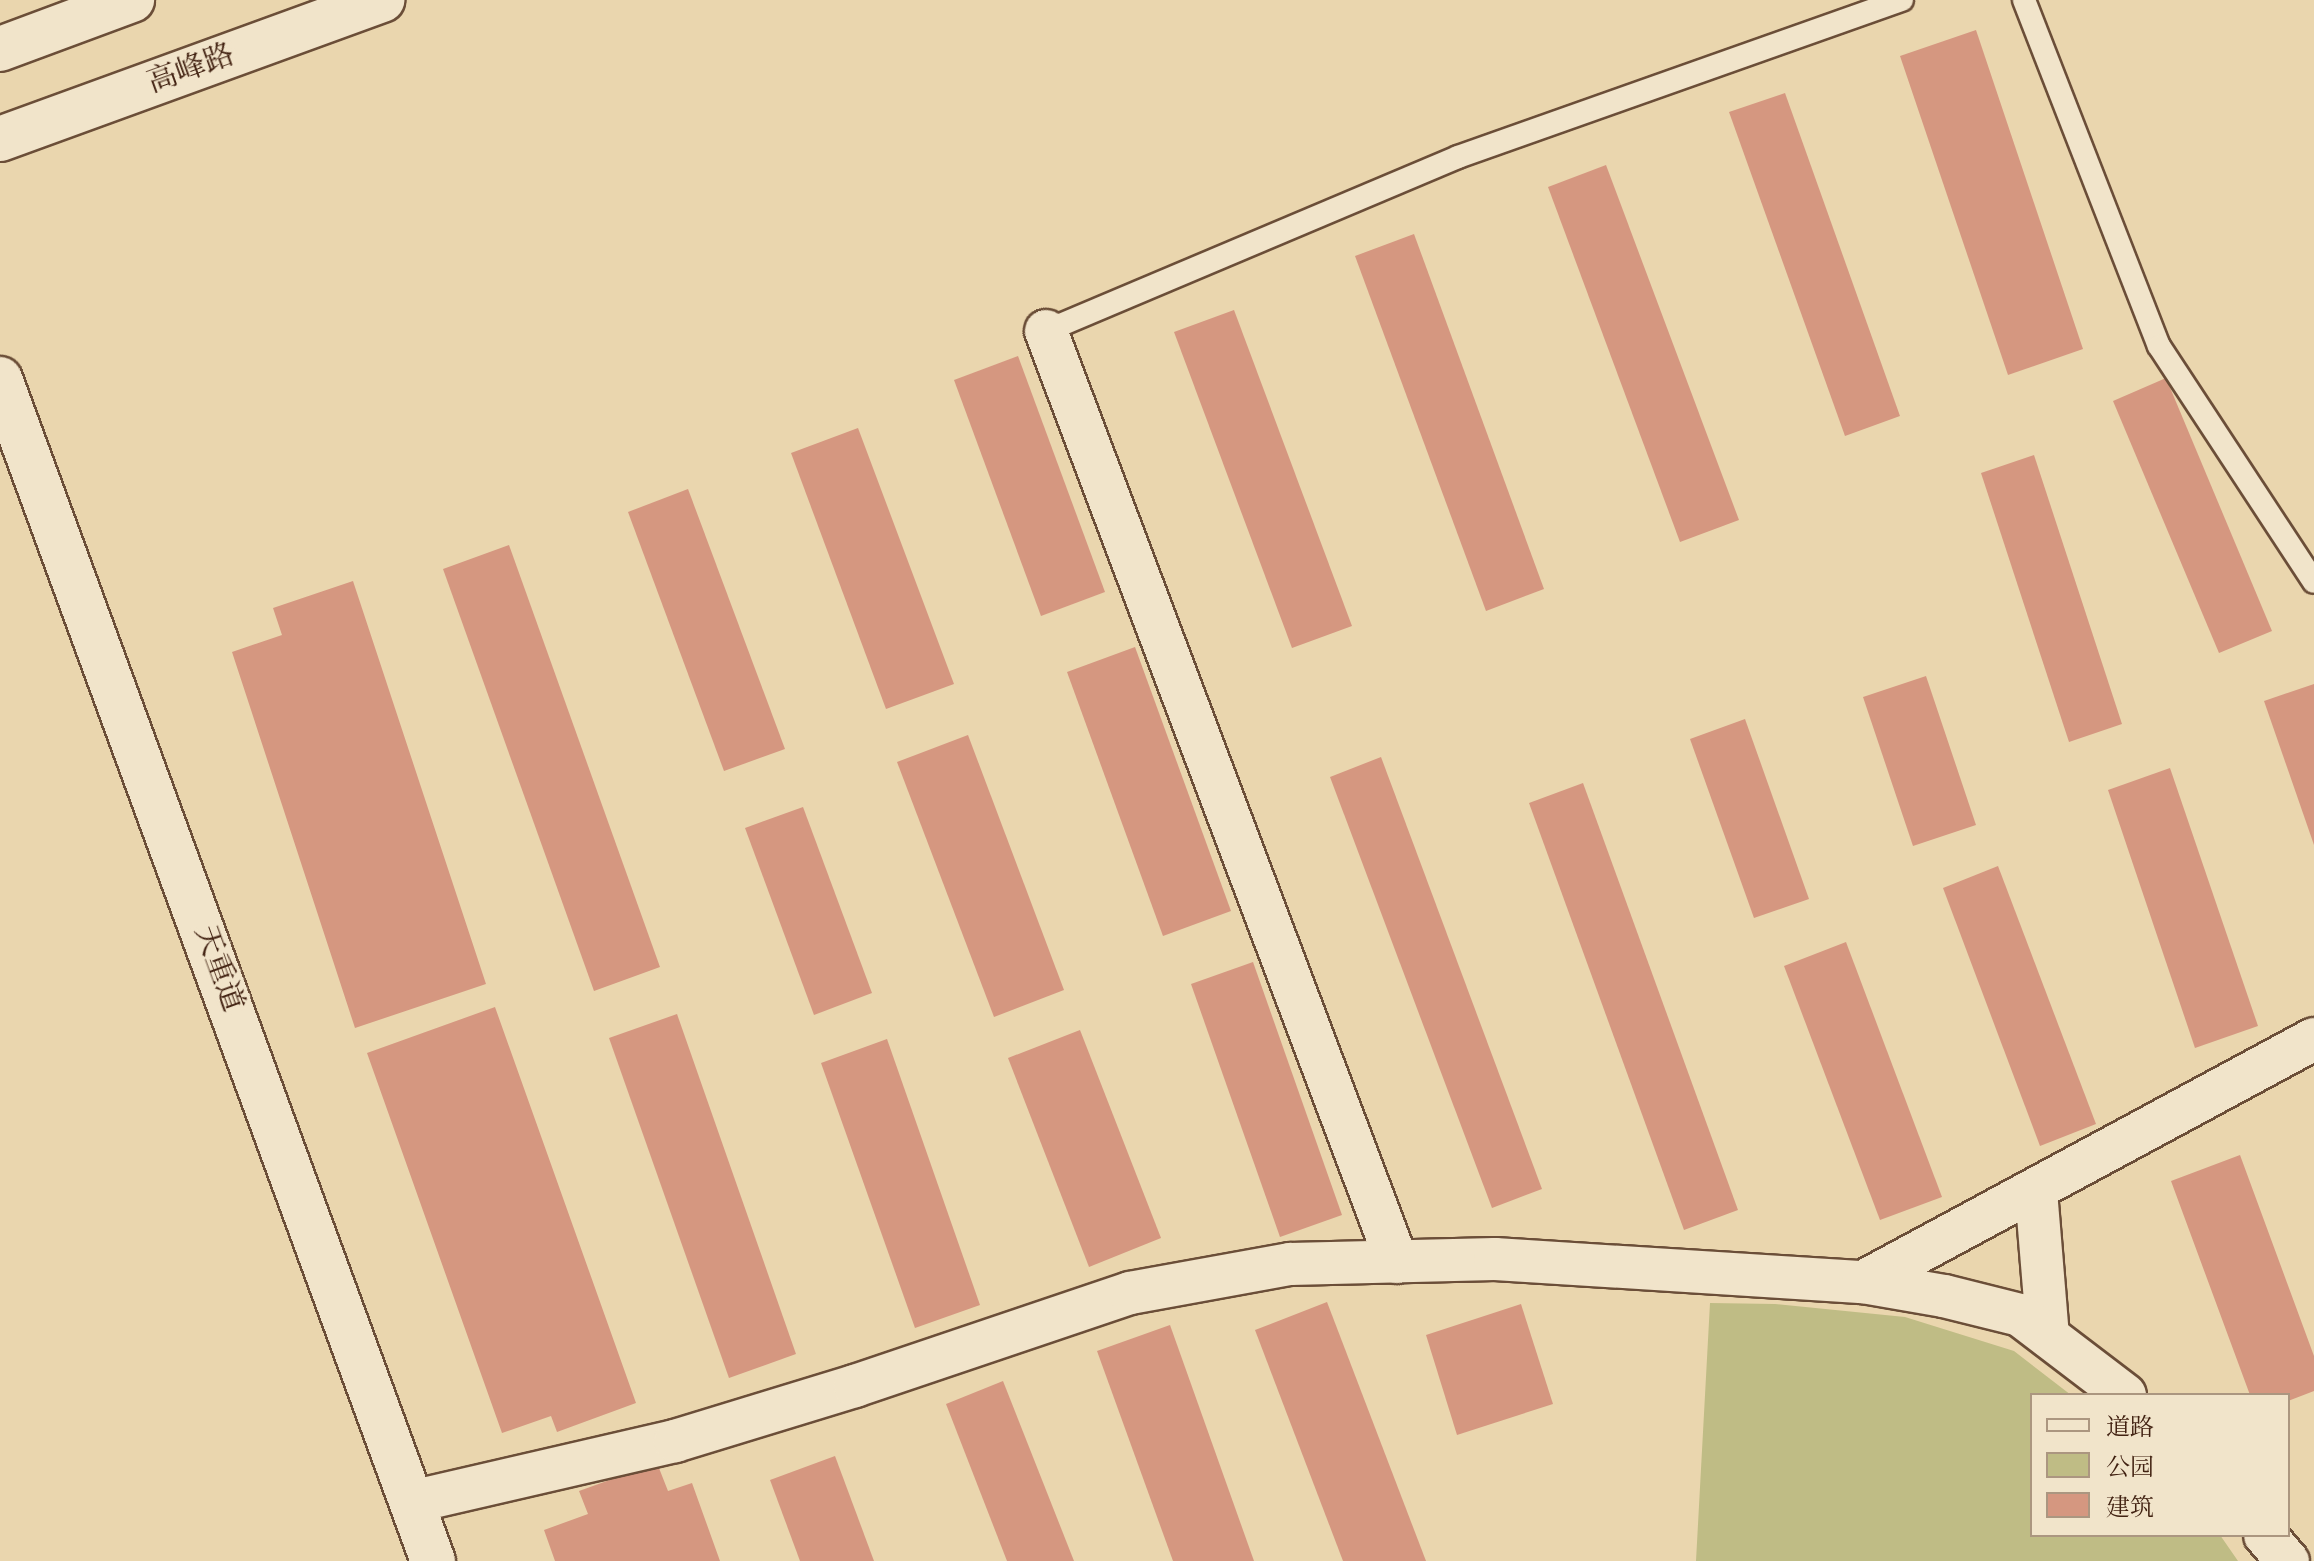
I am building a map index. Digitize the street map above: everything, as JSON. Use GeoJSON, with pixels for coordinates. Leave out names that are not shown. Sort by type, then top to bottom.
{"type":"FeatureCollection","features":[{"type":"Feature","properties":{"kind":"street"},"geometry":{"type":"LineString","coordinates":[[0,49],[132,0]]}},
{"type":"Feature","properties":{"kind":"street","name":"高峰路"},"geometry":{"type":"LineString","coordinates":[[0,139],[382,0]]}},
{"type":"Feature","properties":{"kind":"street"},"geometry":{"type":"LineString","coordinates":[[1046,331],[1397,1262]]}},
{"type":"Feature","properties":{"kind":"street","name":"天重道"},"geometry":{"type":"LineString","coordinates":[[0,379],[433,1561]]}},
{"type":"Feature","properties":{"kind":"street"},"geometry":{"type":"LineString","coordinates":[[1863,1282],[2314,1039]]}},
{"type":"Feature","properties":{"kind":"street"},"geometry":{"type":"LineString","coordinates":[[2036,1191],[2048,1336]]}},
{"type":"Feature","properties":{"kind":"street"},"geometry":{"type":"LineString","coordinates":[[411,1502],[675,1441],[855,1386],[1130,1293],[1290,1264],[1495,1259],[1863,1282],[1944,1296],[2020,1315],[2122,1393]]}},
{"type":"Feature","properties":{"kind":"street"},"geometry":{"type":"LineString","coordinates":[[2267,1537],[2288,1561]]}},
{"type":"Feature","properties":{"kind":"lane"},"geometry":{"type":"LineString","coordinates":[[1046,331],[1458,157],[1902,0]]}},
{"type":"Feature","properties":{"kind":"lane"},"geometry":{"type":"LineString","coordinates":[[2024,0],[2159,346],[2314,582]]}},
{"type":"Feature","properties":{"kind":"green space"},"geometry":{"type":"Polygon","coordinates":[[[1710,1303],[1775,1304],[1905,1317],[2014,1351],[2068,1393],[2030,1393],[2030,1537],[2221,1537],[2238,1561],[1696,1561],[1710,1303]]]}},
{"type":"Feature","properties":{"kind":"building"},"geometry":{"type":"Polygon","coordinates":[[[1976,30],[2083,349],[2008,375],[1900,56],[1976,30]]]}},
{"type":"Feature","properties":{"kind":"building"},"geometry":{"type":"Polygon","coordinates":[[[1785,93],[1900,416],[1845,436],[1729,112],[1785,93]]]}},
{"type":"Feature","properties":{"kind":"building"},"geometry":{"type":"Polygon","coordinates":[[[1606,165],[1739,520],[1680,542],[1548,187],[1606,165]]]}},
{"type":"Feature","properties":{"kind":"building"},"geometry":{"type":"Polygon","coordinates":[[[1414,234],[1544,589],[1486,611],[1355,256],[1414,234]]]}},
{"type":"Feature","properties":{"kind":"building"},"geometry":{"type":"Polygon","coordinates":[[[1234,310],[1352,626],[1292,648],[1174,332],[1234,310]]]}},
{"type":"Feature","properties":{"kind":"building"},"geometry":{"type":"Polygon","coordinates":[[[1018,356],[1105,592],[1041,616],[954,380],[1018,356]]]}},
{"type":"Feature","properties":{"kind":"building"},"geometry":{"type":"Polygon","coordinates":[[[2166,378],[2272,631],[2219,653],[2113,401],[2166,378]]]}},
{"type":"Feature","properties":{"kind":"building"},"geometry":{"type":"Polygon","coordinates":[[[858,428],[954,684],[886,709],[791,453],[858,428]]]}},
{"type":"Feature","properties":{"kind":"building"},"geometry":{"type":"Polygon","coordinates":[[[2034,455],[2122,724],[2069,742],[1981,473],[2034,455]]]}},
{"type":"Feature","properties":{"kind":"building"},"geometry":{"type":"Polygon","coordinates":[[[688,489],[785,749],[724,771],[628,512],[688,489]]]}},
{"type":"Feature","properties":{"kind":"building"},"geometry":{"type":"Polygon","coordinates":[[[509,545],[660,967],[594,991],[443,569],[509,545]]]}},
{"type":"Feature","properties":{"kind":"building"},"geometry":{"type":"Polygon","coordinates":[[[353,581],[486,984],[355,1028],[232,652],[282,635],[273,608],[353,581]]]}},
{"type":"Feature","properties":{"kind":"building"},"geometry":{"type":"Polygon","coordinates":[[[1135,647],[1231,911],[1163,936],[1067,672],[1135,647]]]}},
{"type":"Feature","properties":{"kind":"building"},"geometry":{"type":"Polygon","coordinates":[[[1926,676],[1976,825],[1913,846],[1863,697],[1926,676]]]}},
{"type":"Feature","properties":{"kind":"building"},"geometry":{"type":"Polygon","coordinates":[[[2314,684],[2314,845],[2264,701],[2314,684]]]}},
{"type":"Feature","properties":{"kind":"building"},"geometry":{"type":"Polygon","coordinates":[[[1745,719],[1809,899],[1754,918],[1690,739],[1745,719]]]}},
{"type":"Feature","properties":{"kind":"building"},"geometry":{"type":"Polygon","coordinates":[[[968,735],[1064,990],[994,1017],[897,762],[968,735]]]}},
{"type":"Feature","properties":{"kind":"building"},"geometry":{"type":"Polygon","coordinates":[[[1381,757],[1542,1189],[1492,1208],[1330,777],[1381,757]]]}},
{"type":"Feature","properties":{"kind":"building"},"geometry":{"type":"Polygon","coordinates":[[[2170,768],[2258,1026],[2195,1048],[2108,790],[2170,768]]]}},
{"type":"Feature","properties":{"kind":"building"},"geometry":{"type":"Polygon","coordinates":[[[1583,783],[1738,1210],[1684,1230],[1529,803],[1583,783]]]}},
{"type":"Feature","properties":{"kind":"building"},"geometry":{"type":"Polygon","coordinates":[[[803,807],[872,993],[814,1015],[745,828],[803,807]]]}},
{"type":"Feature","properties":{"kind":"building"},"geometry":{"type":"Polygon","coordinates":[[[1998,866],[2096,1124],[2040,1146],[1943,888],[1998,866]]]}},
{"type":"Feature","properties":{"kind":"building"},"geometry":{"type":"Polygon","coordinates":[[[1846,942],[1942,1197],[1880,1220],[1784,966],[1846,942]]]}},
{"type":"Feature","properties":{"kind":"building"},"geometry":{"type":"Polygon","coordinates":[[[1253,962],[1342,1215],[1280,1237],[1191,984],[1253,962]]]}},
{"type":"Feature","properties":{"kind":"building"},"geometry":{"type":"Polygon","coordinates":[[[495,1007],[636,1403],[557,1432],[551,1416],[502,1433],[367,1053],[495,1007]]]}},
{"type":"Feature","properties":{"kind":"building"},"geometry":{"type":"Polygon","coordinates":[[[677,1014],[796,1354],[729,1378],[609,1038],[677,1014]]]}},
{"type":"Feature","properties":{"kind":"building"},"geometry":{"type":"Polygon","coordinates":[[[1080,1030],[1161,1238],[1089,1267],[1008,1058],[1080,1030]]]}},
{"type":"Feature","properties":{"kind":"building"},"geometry":{"type":"Polygon","coordinates":[[[887,1039],[980,1305],[915,1328],[821,1063],[887,1039]]]}},
{"type":"Feature","properties":{"kind":"building"},"geometry":{"type":"Polygon","coordinates":[[[2240,1155],[2314,1356],[2314,1391],[2290,1400],[2290,1393],[2249,1393],[2171,1181],[2240,1155]]]}},
{"type":"Feature","properties":{"kind":"building"},"geometry":{"type":"Polygon","coordinates":[[[1327,1302],[1426,1561],[1343,1561],[1255,1330],[1327,1302]]]}},
{"type":"Feature","properties":{"kind":"building"},"geometry":{"type":"Polygon","coordinates":[[[1521,1304],[1553,1404],[1457,1435],[1426,1335],[1521,1304]]]}},
{"type":"Feature","properties":{"kind":"building"},"geometry":{"type":"Polygon","coordinates":[[[1170,1325],[1254,1561],[1173,1561],[1097,1351],[1170,1325]]]}},
{"type":"Feature","properties":{"kind":"building"},"geometry":{"type":"Polygon","coordinates":[[[1003,1381],[1074,1561],[1007,1561],[946,1404],[1003,1381]]]}},
{"type":"Feature","properties":{"kind":"building"},"geometry":{"type":"Polygon","coordinates":[[[835,1456],[874,1561],[800,1561],[770,1480],[835,1456]]]}},
{"type":"Feature","properties":{"kind":"building"},"geometry":{"type":"Polygon","coordinates":[[[657,1463],[668,1491],[692,1483],[720,1561],[555,1561],[544,1530],[588,1514],[579,1491],[657,1463]]]}}]}
